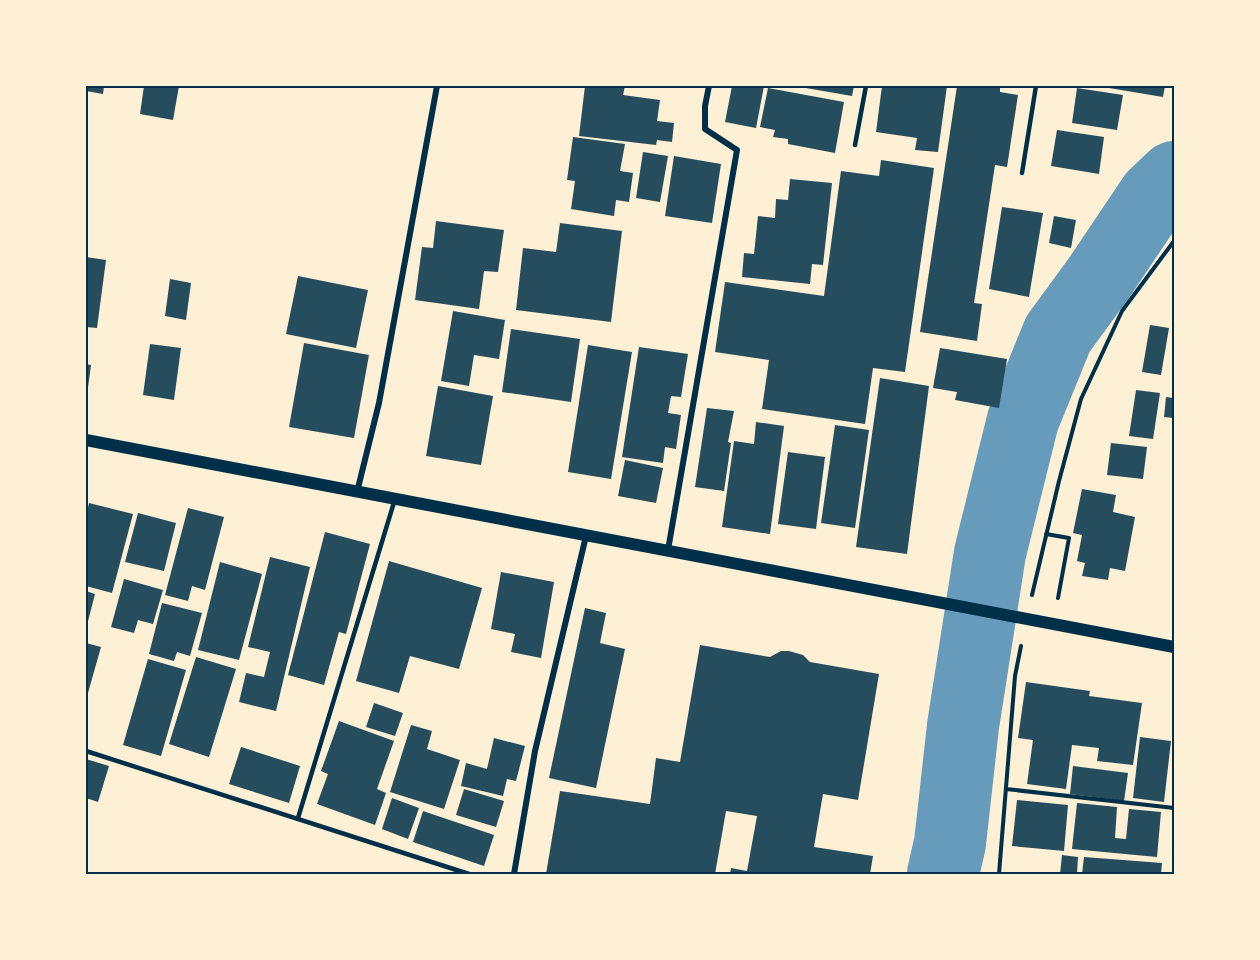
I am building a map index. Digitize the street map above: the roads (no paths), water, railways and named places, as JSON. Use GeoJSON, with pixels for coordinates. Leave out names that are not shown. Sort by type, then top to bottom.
{"type":"FeatureCollection","features":[{"type":"Feature","properties":{"kind":"main road"},"geometry":{"type":"LineString","coordinates":[[86,440],[1174,647]]}},
{"type":"Feature","properties":{"kind":"street"},"geometry":{"type":"LineString","coordinates":[[357,492],[379,403],[437,86]]}},
{"type":"Feature","properties":{"kind":"street"},"geometry":{"type":"LineString","coordinates":[[668,551],[737,150],[705,129],[705,106],[709,86]]}},
{"type":"Feature","properties":{"kind":"street"},"geometry":{"type":"LineString","coordinates":[[514,874],[535,751],[586,535]]}},
{"type":"Feature","properties":{"kind":"lane"},"geometry":{"type":"LineString","coordinates":[[855,145],[866,86]]}},
{"type":"Feature","properties":{"kind":"lane"},"geometry":{"type":"LineString","coordinates":[[1022,173],[1036,86]]}},
{"type":"Feature","properties":{"kind":"lane"},"geometry":{"type":"LineString","coordinates":[[298,818],[395,499]]}},
{"type":"Feature","properties":{"kind":"lane"},"geometry":{"type":"LineString","coordinates":[[86,751],[469,874]]}},
{"type":"Feature","properties":{"kind":"waterway"},"geometry":{"type":"LineString","coordinates":[[943,874],[950,843],[963,726],[990,553],[1023,420],[1058,334],[1154,196],[1174,177]]}}]}
